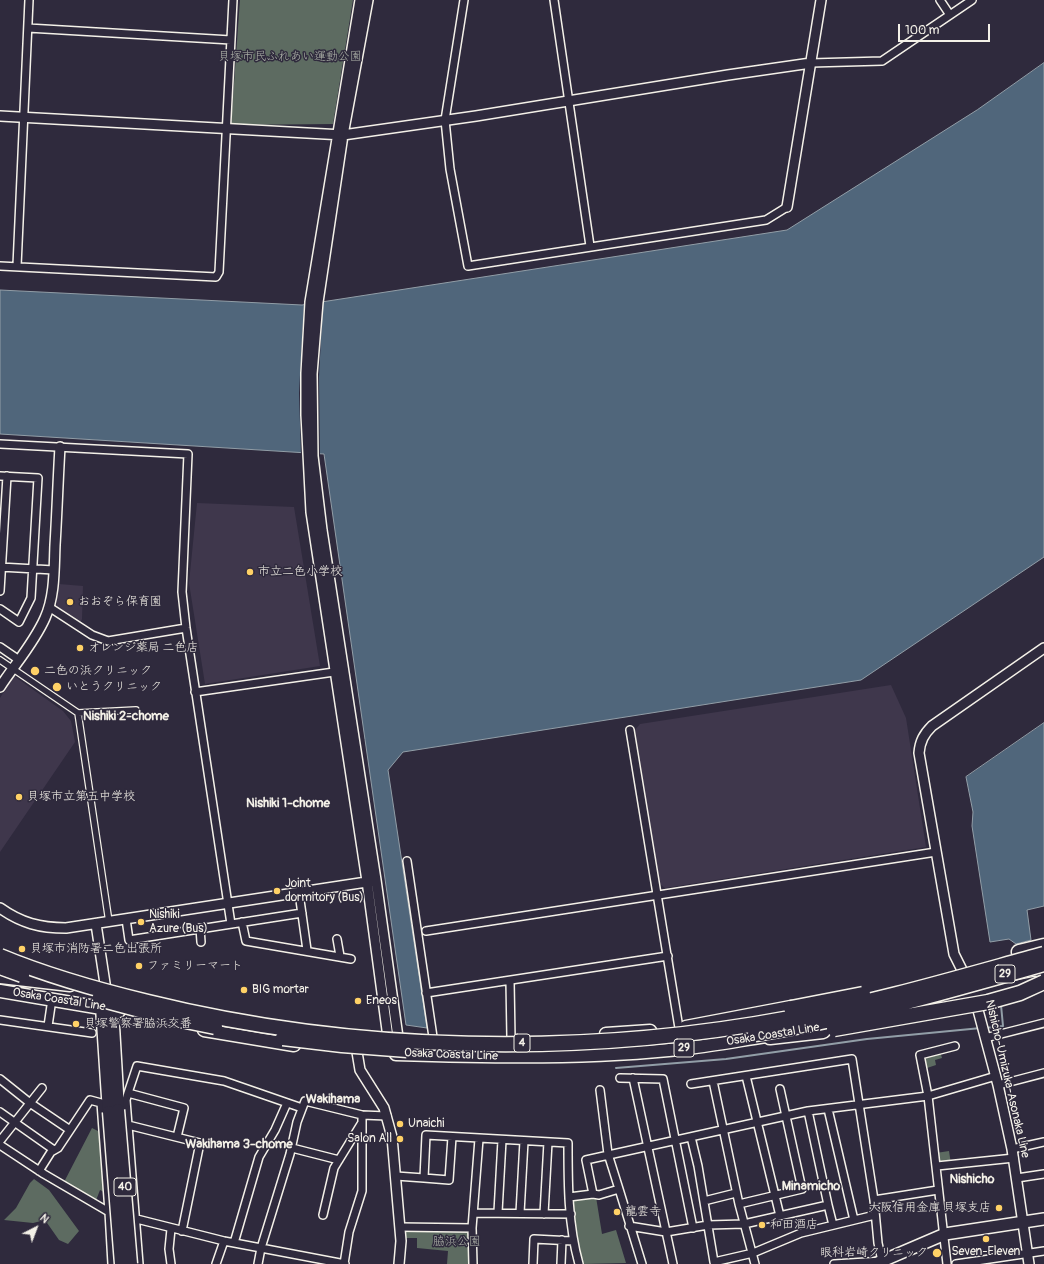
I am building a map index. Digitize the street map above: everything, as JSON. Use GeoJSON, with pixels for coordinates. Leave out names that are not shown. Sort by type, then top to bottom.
{"type":"FeatureCollection","features":[{"type":"Feature","properties":{"kind":"highway"},"geometry":{"type":"LineString","coordinates":[[683,1028],[883,990],[1044,946]]}},
{"type":"Feature","properties":{"kind":"highway","name":"4"},"geometry":{"type":"LineString","coordinates":[[0,956],[100,990],[169,1007],[253,1024],[332,1034],[393,1039],[502,1043],[624,1039],[731,1028],[844,1007],[1044,954]]}},
{"type":"Feature","properties":{"kind":"highway","name":"4"},"geometry":{"type":"LineString","coordinates":[[0,967],[62,988],[130,1008],[251,1034],[371,1048],[502,1053],[561,1052],[682,1044],[792,1028],[902,1004],[1044,964]]}},
{"type":"Feature","properties":{"kind":"highway"},"geometry":{"type":"LineString","coordinates":[[756,1038],[823,1031],[988,1002],[1020,993],[1044,982]]}},
{"type":"Feature","properties":{"kind":"main road","name":"Osaka Coastal Line"},"geometry":{"type":"LineString","coordinates":[[0,977],[106,990],[236,1017],[314,1028],[393,1034],[511,1038],[557,1037],[683,1028],[790,1013],[967,980],[1044,969]]}},
{"type":"Feature","properties":{"kind":"main road","name":"Osaka Coastal Line"},"geometry":{"type":"LineString","coordinates":[[0,991],[107,1008],[229,1035],[357,1052],[488,1057],[586,1055],[688,1048],[820,1028],[974,995],[1044,982]]}},
{"type":"Feature","properties":{"kind":"main road","name":"40"},"geometry":{"type":"LineString","coordinates":[[106,990],[114,1111],[121,1264]]}},
{"type":"Feature","properties":{"kind":"main road","name":"40"},"geometry":{"type":"LineString","coordinates":[[114,1111],[131,1264]]}},
{"type":"Feature","properties":{"kind":"main road"},"geometry":{"type":"LineString","coordinates":[[878,1262],[945,1234],[1044,1220]]}},
{"type":"Feature","properties":{"kind":"street"},"geometry":{"type":"LineString","coordinates":[[17,266],[29,0]]}},
{"type":"Feature","properties":{"kind":"street"},"geometry":{"type":"LineString","coordinates":[[0,266],[216,277],[219,272],[233,0]]}},
{"type":"Feature","properties":{"kind":"street"},"geometry":{"type":"LineString","coordinates":[[360,0],[314,302],[310,456],[311,512],[334,672],[371,881]]}},
{"type":"Feature","properties":{"kind":"street"},"geometry":{"type":"LineString","coordinates":[[340,135],[368,0]]}},
{"type":"Feature","properties":{"kind":"street"},"geometry":{"type":"LineString","coordinates":[[464,0],[445,120],[450,169],[468,266],[766,220],[787,207],[821,0]]}},
{"type":"Feature","properties":{"kind":"street"},"geometry":{"type":"LineString","coordinates":[[554,0],[570,100],[590,246]]}},
{"type":"Feature","properties":{"kind":"street"},"geometry":{"type":"LineString","coordinates":[[940,0],[950,15]]}},
{"type":"Feature","properties":{"kind":"street"},"geometry":{"type":"LineString","coordinates":[[0,116],[340,135],[811,63],[882,61],[972,0]]}},
{"type":"Feature","properties":{"kind":"street"},"geometry":{"type":"LineString","coordinates":[[28,28],[231,40]]}},
{"type":"Feature","properties":{"kind":"street"},"geometry":{"type":"LineString","coordinates":[[0,444],[188,454],[182,592],[195,692],[231,924]]}},
{"type":"Feature","properties":{"kind":"street"},"geometry":{"type":"LineString","coordinates":[[0,687],[33,638],[49,607],[54,570],[60,447]]}},
{"type":"Feature","properties":{"kind":"street"},"geometry":{"type":"LineString","coordinates":[[310,456],[322,530],[395,1054]]}},
{"type":"Feature","properties":{"kind":"street"},"geometry":{"type":"LineString","coordinates":[[0,591],[4,476],[38,478],[34,570],[31,598],[19,622],[0,610]]}},
{"type":"Feature","properties":{"kind":"street"},"geometry":{"type":"LineString","coordinates":[[1,568],[54,570]]}},
{"type":"Feature","properties":{"kind":"street"},"geometry":{"type":"LineString","coordinates":[[49,607],[92,635],[108,641],[186,628]]}},
{"type":"Feature","properties":{"kind":"street"},"geometry":{"type":"LineString","coordinates":[[0,647],[19,660]]}},
{"type":"Feature","properties":{"kind":"street","name":"Nishicho-Umizuka-Asonaka Line"},"geometry":{"type":"LineString","coordinates":[[1029,1264],[1013,1154],[997,1080],[974,995],[954,954],[918,753],[923,735],[932,726],[1044,648]]}},
{"type":"Feature","properties":{"kind":"street"},"geometry":{"type":"LineString","coordinates":[[0,660],[78,713],[136,710]]}},
{"type":"Feature","properties":{"kind":"street"},"geometry":{"type":"LineString","coordinates":[[195,692],[334,672]]}},
{"type":"Feature","properties":{"kind":"street"},"geometry":{"type":"LineString","coordinates":[[78,713],[109,922]]}},
{"type":"Feature","properties":{"kind":"street"},"geometry":{"type":"LineString","coordinates":[[630,730],[668,956],[683,1028]]}},
{"type":"Feature","properties":{"kind":"street"},"geometry":{"type":"LineString","coordinates":[[426,930],[936,852]]}},
{"type":"Feature","properties":{"kind":"street"},"geometry":{"type":"LineString","coordinates":[[407,861],[433,1036]]}},
{"type":"Feature","properties":{"kind":"street"},"geometry":{"type":"LineString","coordinates":[[0,908],[19,920],[36,926],[66,928],[371,881]]}},
{"type":"Feature","properties":{"kind":"street"},"geometry":{"type":"LineString","coordinates":[[299,892],[307,950]]}},
{"type":"Feature","properties":{"kind":"street"},"geometry":{"type":"LineString","coordinates":[[126,919],[129,940],[302,913]]}},
{"type":"Feature","properties":{"kind":"street"},"geometry":{"type":"LineString","coordinates":[[242,922],[246,940],[351,958]]}},
{"type":"Feature","properties":{"kind":"street"},"geometry":{"type":"LineString","coordinates":[[96,924],[106,990]]}},
{"type":"Feature","properties":{"kind":"street"},"geometry":{"type":"LineString","coordinates":[[200,928],[201,942]]}},
{"type":"Feature","properties":{"kind":"street"},"geometry":{"type":"LineString","coordinates":[[337,939],[340,956]]}},
{"type":"Feature","properties":{"kind":"street"},"geometry":{"type":"LineString","coordinates":[[426,993],[668,956]]}},
{"type":"Feature","properties":{"kind":"street"},"geometry":{"type":"LineString","coordinates":[[510,981],[511,1038]]}},
{"type":"Feature","properties":{"kind":"street"},"geometry":{"type":"LineString","coordinates":[[48,1026],[52,999]]}},
{"type":"Feature","properties":{"kind":"street"},"geometry":{"type":"LineString","coordinates":[[0,1020],[92,1033]]}},
{"type":"Feature","properties":{"kind":"street"},"geometry":{"type":"LineString","coordinates":[[985,1038],[1044,1023]]}},
{"type":"Feature","properties":{"kind":"street"},"geometry":{"type":"LineString","coordinates":[[947,1264],[945,1234],[938,1190],[937,1166],[928,1096],[920,1055],[955,1046]]}},
{"type":"Feature","properties":{"kind":"street"},"geometry":{"type":"LineString","coordinates":[[357,1052],[360,1070],[384,1108],[392,1137],[400,1227],[399,1264]]}},
{"type":"Feature","properties":{"kind":"street"},"geometry":{"type":"LineString","coordinates":[[691,1084],[852,1059],[874,1200],[878,1242],[878,1262],[838,1264]]}},
{"type":"Feature","properties":{"kind":"street"},"geometry":{"type":"LineString","coordinates":[[140,1264],[126,1100],[137,1066],[224,1082],[302,1108]]}},
{"type":"Feature","properties":{"kind":"street"},"geometry":{"type":"LineString","coordinates":[[593,1194],[586,1160],[608,1154],[808,1111],[928,1096],[997,1080],[1044,1073]]}},
{"type":"Feature","properties":{"kind":"street"},"geometry":{"type":"LineString","coordinates":[[746,1076],[756,1123],[780,1216]]}},
{"type":"Feature","properties":{"kind":"street"},"geometry":{"type":"LineString","coordinates":[[620,1078],[663,1079],[693,1228]]}},
{"type":"Feature","properties":{"kind":"street"},"geometry":{"type":"LineString","coordinates":[[633,1078],[673,1264]]}},
{"type":"Feature","properties":{"kind":"street"},"geometry":{"type":"LineString","coordinates":[[0,1079],[30,1103],[70,1130]]}},
{"type":"Feature","properties":{"kind":"street"},"geometry":{"type":"LineString","coordinates":[[713,1081],[738,1204],[755,1264]]}},
{"type":"Feature","properties":{"kind":"street"},"geometry":{"type":"LineString","coordinates":[[0,1141],[42,1088]]}},
{"type":"Feature","properties":{"kind":"street"},"geometry":{"type":"LineString","coordinates":[[738,1204],[802,1189],[780,1089]]}},
{"type":"Feature","properties":{"kind":"street"},"geometry":{"type":"LineString","coordinates":[[600,1090],[608,1154],[642,1264]]}},
{"type":"Feature","properties":{"kind":"street"},"geometry":{"type":"LineString","coordinates":[[128,1093],[184,1108],[177,1137]]}},
{"type":"Feature","properties":{"kind":"street"},"geometry":{"type":"LineString","coordinates":[[39,1171],[54,1150],[58,1148],[90,1100],[101,1104],[112,1264]]}},
{"type":"Feature","properties":{"kind":"street"},"geometry":{"type":"LineString","coordinates":[[258,1264],[261,1248],[305,1101],[362,1115],[387,1116]]}},
{"type":"Feature","properties":{"kind":"street"},"geometry":{"type":"LineString","coordinates":[[234,1243],[259,1157],[275,1130],[287,1103]]}},
{"type":"Feature","properties":{"kind":"street"},"geometry":{"type":"LineString","coordinates":[[828,1109],[854,1220]]}},
{"type":"Feature","properties":{"kind":"street"},"geometry":{"type":"LineString","coordinates":[[808,1111],[833,1225]]}},
{"type":"Feature","properties":{"kind":"street"},"geometry":{"type":"LineString","coordinates":[[0,1112],[14,1124],[54,1150]]}},
{"type":"Feature","properties":{"kind":"street"},"geometry":{"type":"LineString","coordinates":[[0,1145],[39,1171],[109,1212],[171,1229],[224,1241],[344,1264],[349,1232],[362,1191],[362,1115]]}},
{"type":"Feature","properties":{"kind":"street"},"geometry":{"type":"LineString","coordinates":[[323,1215],[334,1168],[362,1123]]}},
{"type":"Feature","properties":{"kind":"street"},"geometry":{"type":"LineString","coordinates":[[128,1124],[200,1143],[182,1231]]}},
{"type":"Feature","properties":{"kind":"street"},"geometry":{"type":"LineString","coordinates":[[424,1178],[426,1135],[568,1143],[569,1197],[572,1241],[579,1264]]}},
{"type":"Feature","properties":{"kind":"street"},"geometry":{"type":"LineString","coordinates":[[396,1176],[449,1180],[452,1137]]}},
{"type":"Feature","properties":{"kind":"street"},"geometry":{"type":"LineString","coordinates":[[691,1137],[704,1201],[714,1262],[753,1253],[801,1233],[875,1215]]}},
{"type":"Feature","properties":{"kind":"street"},"geometry":{"type":"LineString","coordinates":[[473,1264],[472,1228],[479,1139]]}},
{"type":"Feature","properties":{"kind":"street"},"geometry":{"type":"LineString","coordinates":[[498,1212],[502,1140]]}},
{"type":"Feature","properties":{"kind":"street"},"geometry":{"type":"LineString","coordinates":[[520,1213],[524,1141]]}},
{"type":"Feature","properties":{"kind":"street"},"geometry":{"type":"LineString","coordinates":[[544,1214],[548,1142]]}},
{"type":"Feature","properties":{"kind":"street"},"geometry":{"type":"LineString","coordinates":[[937,1166],[1013,1154],[1044,1142]]}},
{"type":"Feature","properties":{"kind":"street"},"geometry":{"type":"LineString","coordinates":[[292,1148],[339,1160]]}},
{"type":"Feature","properties":{"kind":"street"},"geometry":{"type":"LineString","coordinates":[[1017,1178],[1044,1174]]}},
{"type":"Feature","properties":{"kind":"street"},"geometry":{"type":"LineString","coordinates":[[569,1197],[593,1194],[600,1195],[619,1190]]}},
{"type":"Feature","properties":{"kind":"street"},"geometry":{"type":"LineString","coordinates":[[874,1200],[938,1190]]}},
{"type":"Feature","properties":{"kind":"street"},"geometry":{"type":"LineString","coordinates":[[704,1201],[736,1193]]}},
{"type":"Feature","properties":{"kind":"street"},"geometry":{"type":"LineString","coordinates":[[629,1226],[666,1232],[708,1225],[744,1224],[828,1205]]}},
{"type":"Feature","properties":{"kind":"street"},"geometry":{"type":"LineString","coordinates":[[474,1213],[498,1212],[571,1214]]}},
{"type":"Feature","properties":{"kind":"street"},"geometry":{"type":"LineString","coordinates":[[400,1227],[472,1228]]}},
{"type":"Feature","properties":{"kind":"street"},"geometry":{"type":"LineString","coordinates":[[171,1229],[169,1249],[171,1264]]}},
{"type":"Feature","properties":{"kind":"street"},"geometry":{"type":"LineString","coordinates":[[533,1264],[534,1239],[572,1241]]}},
{"type":"Feature","properties":{"kind":"street"},"geometry":{"type":"LineString","coordinates":[[561,1264],[562,1240]]}},
{"type":"Feature","properties":{"kind":"street"},"geometry":{"type":"LineString","coordinates":[[216,1264],[224,1241]]}},
{"type":"Feature","properties":{"kind":"street"},"geometry":{"type":"LineString","coordinates":[[956,1264],[1044,1251]]}},
{"type":"Feature","properties":{"kind":"shaded area"},"geometry":{"type":"Polygon","coordinates":[[[197,503],[294,507],[320,666],[205,684],[189,583],[197,503]]]}},
{"type":"Feature","properties":{"kind":"shaded area","name":"おおぞら保育園"},"geometry":{"type":"Polygon","coordinates":[[[59,584],[83,586],[82,619],[80,624],[56,607],[59,584]]]}},
{"type":"Feature","properties":{"kind":"shaded area","name":"貝塚市立第五中学校"},"geometry":{"type":"Polygon","coordinates":[[[14,676],[63,711],[71,721],[75,742],[0,852],[0,698],[14,676]]]}},
{"type":"Feature","properties":{"kind":"shaded area"},"geometry":{"type":"Polygon","coordinates":[[[891,685],[906,718],[926,847],[665,888],[660,884],[635,730],[640,724],[891,685]]]}},
{"type":"Feature","properties":{"kind":"green space","name":"貝塚市民ふれあい運動公園"},"geometry":{"type":"Polygon","coordinates":[[[240,0],[353,0],[333,124],[231,125],[240,0]]]}},
{"type":"Feature","properties":{"kind":"green space"},"geometry":{"type":"Polygon","coordinates":[[[940,1051],[942,1058],[935,1060],[936,1065],[924,1069],[922,1056],[940,1051]]]}},
{"type":"Feature","properties":{"kind":"green space"},"geometry":{"type":"Polygon","coordinates":[[[92,1128],[100,1132],[104,1192],[100,1190],[95,1203],[63,1184],[92,1128]]]}},
{"type":"Feature","properties":{"kind":"green space"},"geometry":{"type":"Polygon","coordinates":[[[949,1151],[951,1164],[937,1166],[936,1153],[949,1151]]]}},
{"type":"Feature","properties":{"kind":"green space"},"geometry":{"type":"Polygon","coordinates":[[[34,1179],[49,1190],[79,1231],[68,1244],[59,1240],[45,1220],[33,1223],[4,1220],[16,1208],[30,1183],[34,1179]]]}},
{"type":"Feature","properties":{"kind":"green space"},"geometry":{"type":"Polygon","coordinates":[[[596,1197],[602,1234],[616,1230],[626,1263],[582,1264],[576,1241],[572,1200],[596,1197]]]}},
{"type":"Feature","properties":{"kind":"green space","name":"脇浜公園"},"geometry":{"type":"Polygon","coordinates":[[[403,1229],[469,1231],[470,1264],[447,1264],[448,1251],[417,1248],[417,1238],[404,1238],[403,1229]]]}},
{"type":"Feature","properties":{"kind":"water"},"geometry":{"type":"Polygon","coordinates":[[[1044,63],[1044,557],[861,680],[403,752],[388,770],[427,1028],[406,1025],[324,454],[0,434],[0,290],[302,305],[787,230],[977,110],[1044,63]]]}},
{"type":"Feature","properties":{"kind":"water"},"geometry":{"type":"Polygon","coordinates":[[[1044,723],[1044,906],[1027,910],[1031,940],[1016,944],[1009,939],[990,942],[972,826],[973,812],[966,777],[1044,723]]]}},
{"type":"Feature","properties":{"kind":"pier"},"geometry":{"type":"Polygon","coordinates":[[[323,300],[319,377],[320,456],[301,455],[299,393],[304,303],[323,300]]]}},
{"type":"Feature","properties":{"kind":"waterway"},"geometry":{"type":"LineString","coordinates":[[985,1028],[1003,1026],[1001,1005]]}},
{"type":"Feature","properties":{"kind":"waterway"},"geometry":{"type":"LineString","coordinates":[[616,1068],[726,1059],[867,1039],[981,1028]]}},
{"type":"Feature","properties":{"kind":"place","name":"市立二色小学校"},"geometry":{"type":"Point","coordinates":[250,572]}},
{"type":"Feature","properties":{"kind":"place","name":"おおぞら保育園"},"geometry":{"type":"Point","coordinates":[70,602]}},
{"type":"Feature","properties":{"kind":"place","name":"オレンジ薬局 二色店"},"geometry":{"type":"Point","coordinates":[80,648]}},
{"type":"Feature","properties":{"kind":"place","name":"二色の浜クリニック"},"geometry":{"type":"Point","coordinates":[35,671]}},
{"type":"Feature","properties":{"kind":"place","name":"いとうクリニック"},"geometry":{"type":"Point","coordinates":[57,687]}},
{"type":"Feature","properties":{"kind":"place","name":"貝塚市立第五中学校"},"geometry":{"type":"Point","coordinates":[19,797]}},
{"type":"Feature","properties":{"kind":"place","name":"Joint dormitory (Bus)"},"geometry":{"type":"Point","coordinates":[277,891]}},
{"type":"Feature","properties":{"kind":"place","name":"Nishiki Azure (Bus)"},"geometry":{"type":"Point","coordinates":[141,922]}},
{"type":"Feature","properties":{"kind":"place","name":"貝塚市消防署二色出張所"},"geometry":{"type":"Point","coordinates":[22,949]}},
{"type":"Feature","properties":{"kind":"place","name":"ファミリーマート"},"geometry":{"type":"Point","coordinates":[139,966]}},
{"type":"Feature","properties":{"kind":"place","name":"BIG mortar"},"geometry":{"type":"Point","coordinates":[244,990]}},
{"type":"Feature","properties":{"kind":"place","name":"Eneos"},"geometry":{"type":"Point","coordinates":[358,1001]}},
{"type":"Feature","properties":{"kind":"place","name":"貝塚警察署脇浜交番"},"geometry":{"type":"Point","coordinates":[76,1024]}},
{"type":"Feature","properties":{"kind":"place","name":"Unaichi"},"geometry":{"type":"Point","coordinates":[400,1124]}},
{"type":"Feature","properties":{"kind":"place","name":"Salon All"},"geometry":{"type":"Point","coordinates":[400,1139]}},
{"type":"Feature","properties":{"kind":"place","name":"大阪信用金庫 貝塚支店"},"geometry":{"type":"Point","coordinates":[999,1208]}},
{"type":"Feature","properties":{"kind":"place","name":"龍雲寺"},"geometry":{"type":"Point","coordinates":[617,1212]}},
{"type":"Feature","properties":{"kind":"place","name":"和田酒店"},"geometry":{"type":"Point","coordinates":[762,1225]}},
{"type":"Feature","properties":{"kind":"place","name":"Seven-Eleven"},"geometry":{"type":"Point","coordinates":[986,1239]}},
{"type":"Feature","properties":{"kind":"place","name":"眼科岩崎クリニック"},"geometry":{"type":"Point","coordinates":[937,1253]}},
{"type":"Feature","properties":{"kind":"district","name":"Nishiki 2-chome"},"geometry":{"type":"Point","coordinates":[126,717]}},
{"type":"Feature","properties":{"kind":"district","name":"Nishiki 1-chome"},"geometry":{"type":"Point","coordinates":[288,804]}},
{"type":"Feature","properties":{"kind":"district","name":"Wakihama"},"geometry":{"type":"Point","coordinates":[333,1100]}},
{"type":"Feature","properties":{"kind":"district","name":"Wakihama 3-chome"},"geometry":{"type":"Point","coordinates":[239,1145]}},
{"type":"Feature","properties":{"kind":"district","name":"Nishicho"},"geometry":{"type":"Point","coordinates":[972,1180]}},
{"type":"Feature","properties":{"kind":"district","name":"Minamicho"},"geometry":{"type":"Point","coordinates":[811,1187]}}]}
